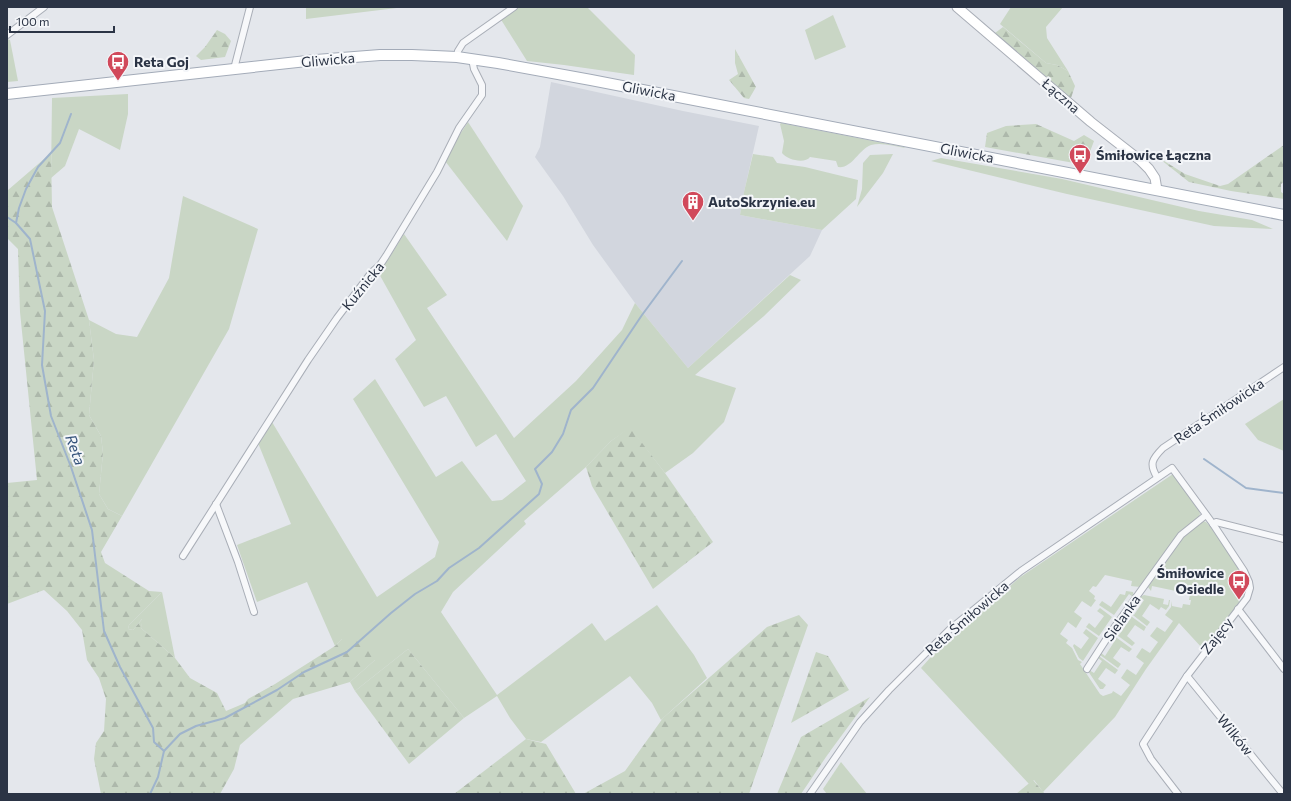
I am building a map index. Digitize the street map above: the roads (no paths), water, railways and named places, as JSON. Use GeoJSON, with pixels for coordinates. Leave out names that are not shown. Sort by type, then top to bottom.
{"type":"FeatureCollection","features":[{"type":"Feature","properties":{"kind":"main road","name":"Gliwicka"},"geometry":{"type":"LineString","coordinates":[[7,94],[367,56],[412,55],[458,57],[591,80],[1284,215]]}},
{"type":"Feature","properties":{"kind":"street"},"geometry":{"type":"LineString","coordinates":[[7,35],[44,7]]}},
{"type":"Feature","properties":{"kind":"street"},"geometry":{"type":"LineString","coordinates":[[234,69],[250,7]]}},
{"type":"Feature","properties":{"kind":"street"},"geometry":{"type":"LineString","coordinates":[[458,57],[458,51],[464,43],[514,7]]}},
{"type":"Feature","properties":{"kind":"street","name":"Łączna"},"geometry":{"type":"LineString","coordinates":[[957,7],[1091,122],[1141,161],[1155,178],[1157,190]]}},
{"type":"Feature","properties":{"kind":"street","name":"Kuźnicka"},"geometry":{"type":"LineString","coordinates":[[183,556],[336,318],[386,256],[437,172],[459,128],[479,101],[483,90],[474,69],[472,59]]}},
{"type":"Feature","properties":{"kind":"street","name":"Reta Śmiłowicka"},"geometry":{"type":"LineString","coordinates":[[1157,477],[1152,469],[1153,461],[1156,455],[1163,448],[1284,367]]}},
{"type":"Feature","properties":{"kind":"street","name":"Reta Śmiłowicka"},"geometry":{"type":"LineString","coordinates":[[810,794],[860,722],[889,690],[949,630],[1021,571],[1172,468]]}},
{"type":"Feature","properties":{"kind":"street","name":"Zajęcy"},"geometry":{"type":"LineString","coordinates":[[1172,468],[1206,515],[1244,572],[1250,588],[1247,598],[1187,676],[1143,744],[1151,759],[1178,794]]}},
{"type":"Feature","properties":{"kind":"street"},"geometry":{"type":"LineString","coordinates":[[216,504],[238,562],[254,612]]}},
{"type":"Feature","properties":{"kind":"street","name":"Sielanka"},"geometry":{"type":"LineString","coordinates":[[1087,669],[1181,535],[1206,515]]}},
{"type":"Feature","properties":{"kind":"street"},"geometry":{"type":"LineString","coordinates":[[1212,524],[1216,522],[1284,539]]}},
{"type":"Feature","properties":{"kind":"street"},"geometry":{"type":"LineString","coordinates":[[1238,609],[1284,669]]}},
{"type":"Feature","properties":{"kind":"street","name":"Wilków"},"geometry":{"type":"LineString","coordinates":[[1187,676],[1283,794]]}},
{"type":"Feature","properties":{"kind":"waterway","name":"Reta"},"geometry":{"type":"LineString","coordinates":[[71,114],[60,143],[38,167],[26,189],[19,208],[16,223],[30,239],[45,311],[42,365],[51,416],[71,467],[92,530],[104,631],[120,667],[153,728],[154,742],[164,751]]}},
{"type":"Feature","properties":{"kind":"waterway"},"geometry":{"type":"LineString","coordinates":[[7,217],[16,223]]}},
{"type":"Feature","properties":{"kind":"waterway"},"geometry":{"type":"LineString","coordinates":[[150,794],[158,777],[164,751],[180,734],[196,726],[225,718],[277,690],[304,672],[347,652],[415,594],[437,581],[449,568],[479,548],[539,494],[542,484],[535,469],[552,452],[563,434],[571,410],[593,388],[642,315],[682,261]]}},
{"type":"Feature","properties":{"kind":"waterway"},"geometry":{"type":"LineString","coordinates":[[1204,459],[1246,488],[1284,493]]}},
{"type":"Feature","properties":{"kind":"place","name":"Reta Goj"},"geometry":{"type":"Point","coordinates":[118,82]}},
{"type":"Feature","properties":{"kind":"place","name":"Śmiłowice Łączna"},"geometry":{"type":"Point","coordinates":[1080,174]}},
{"type":"Feature","properties":{"kind":"place","name":"AutoSkrzynie.eu"},"geometry":{"type":"Point","coordinates":[693,222]}},
{"type":"Feature","properties":{"kind":"place","name":"Śmiłowice Osiedle"},"geometry":{"type":"Point","coordinates":[1239,600]}}]}
